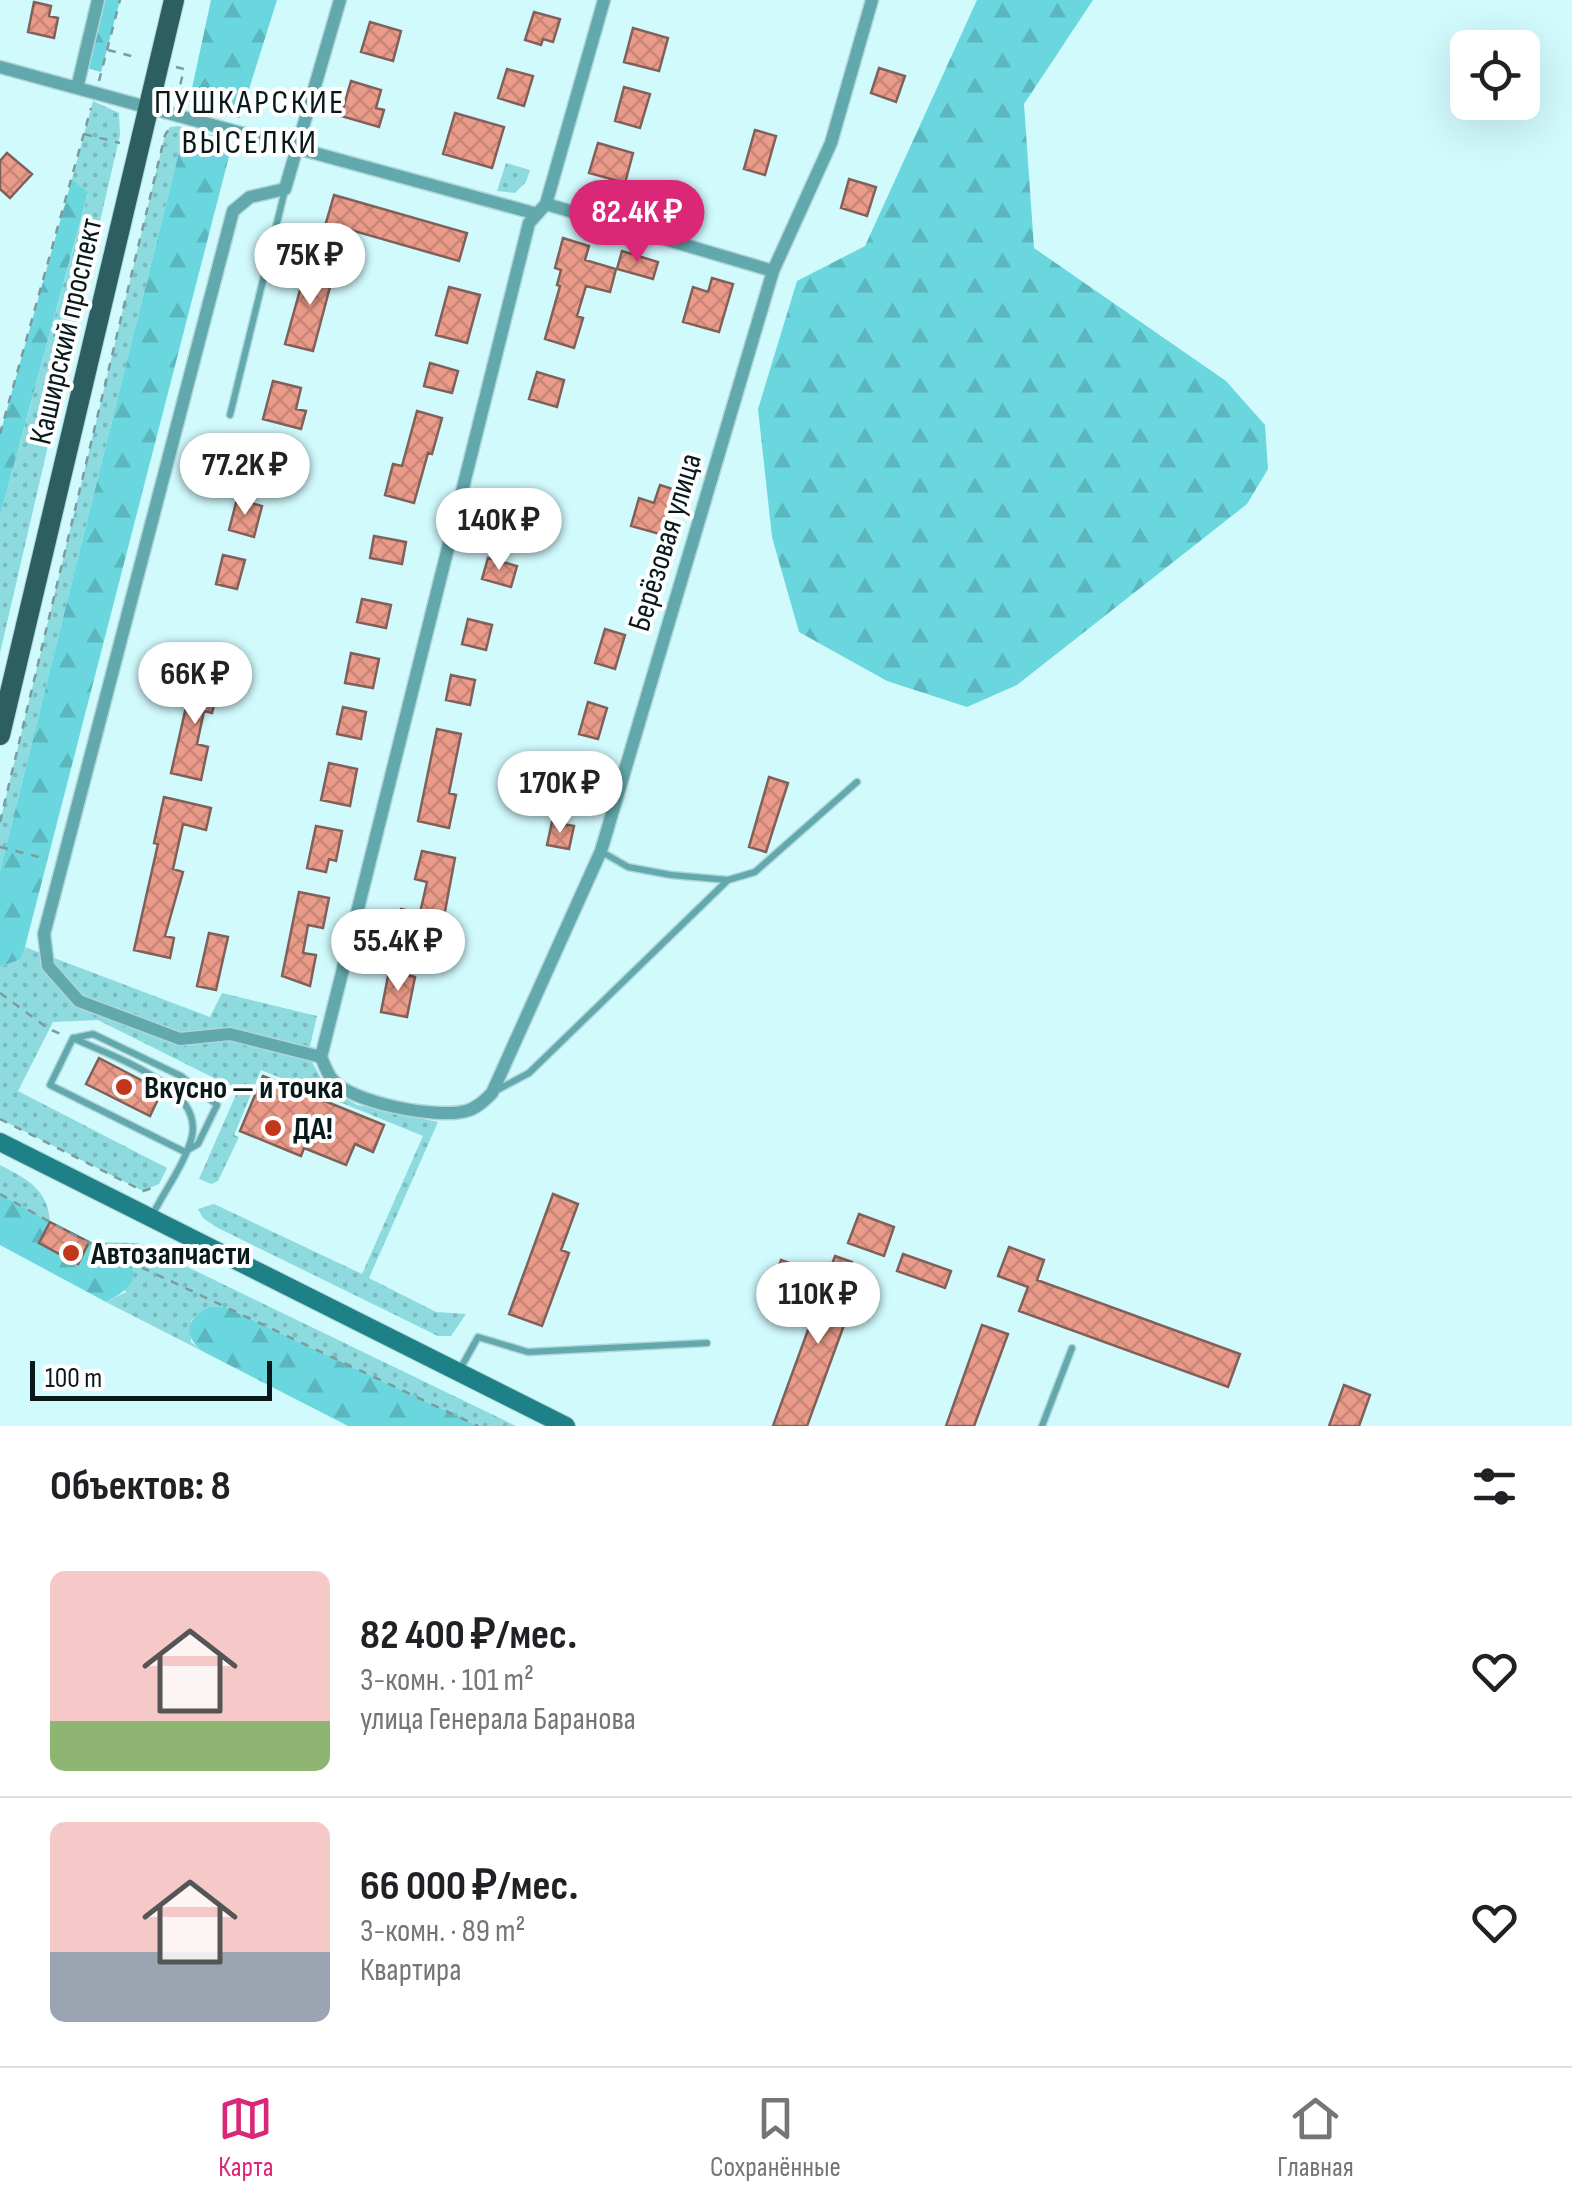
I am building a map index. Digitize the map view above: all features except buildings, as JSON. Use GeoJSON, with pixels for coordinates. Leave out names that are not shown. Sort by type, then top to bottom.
{"type":"FeatureCollection","features":[{"type":"Feature","properties":{"kind":"main road","name":"Каширский проспект"},"geometry":{"type":"LineString","coordinates":[[0,731],[174,0]]}},
{"type":"Feature","properties":{"kind":"main road"},"geometry":{"type":"LineString","coordinates":[[0,1142],[566,1426]]}},
{"type":"Feature","properties":{"kind":"street"},"geometry":{"type":"LineString","coordinates":[[78,88],[98,0]]}},
{"type":"Feature","properties":{"kind":"street"},"geometry":{"type":"LineString","coordinates":[[321,1057],[230,1034],[180,1039],[79,1002],[48,966],[44,934],[233,211],[250,197],[285,189],[340,0]]}},
{"type":"Feature","properties":{"kind":"street"},"geometry":{"type":"LineString","coordinates":[[492,1094],[481,1105],[465,1112],[438,1114],[362,1098],[333,1081],[321,1057],[529,224],[541,209],[604,0]]}},
{"type":"Feature","properties":{"kind":"street","name":"Берёзовая улица"},"geometry":{"type":"LineString","coordinates":[[492,1094],[601,851],[774,270],[831,143],[872,0]]}},
{"type":"Feature","properties":{"kind":"street"},"geometry":{"type":"LineString","coordinates":[[0,67],[774,270]]}},
{"type":"Feature","properties":{"kind":"lane"},"geometry":{"type":"LineString","coordinates":[[230,415],[285,189]]}},
{"type":"Feature","properties":{"kind":"lane"},"geometry":{"type":"LineString","coordinates":[[601,851],[628,866],[728,880],[755,872],[857,782]]}},
{"type":"Feature","properties":{"kind":"lane"},"geometry":{"type":"LineString","coordinates":[[492,1094],[529,1073],[728,880]]}},
{"type":"Feature","properties":{"kind":"lane"},"geometry":{"type":"LineString","coordinates":[[73,1038],[93,1034],[181,1076],[216,1105],[198,1144],[186,1152]]}},
{"type":"Feature","properties":{"kind":"lane"},"geometry":{"type":"LineString","coordinates":[[73,1038],[50,1084],[186,1152]]}},
{"type":"Feature","properties":{"kind":"lane"},"geometry":{"type":"LineString","coordinates":[[73,1038],[172,1087],[187,1103],[194,1122],[192,1139],[150,1219]]}},
{"type":"Feature","properties":{"kind":"lane"},"geometry":{"type":"LineString","coordinates":[[458,1372],[478,1337],[528,1352],[708,1343]]}},
{"type":"Feature","properties":{"kind":"lane"},"geometry":{"type":"LineString","coordinates":[[1042,1426],[1072,1348]]}},
{"type":"Feature","properties":{"kind":"path"},"geometry":{"type":"LineString","coordinates":[[0,434],[120,0]]}},
{"type":"Feature","properties":{"kind":"path"},"geometry":{"type":"LineString","coordinates":[[0,822],[165,135],[170,127],[178,126]]}},
{"type":"Feature","properties":{"kind":"path"},"geometry":{"type":"LineString","coordinates":[[0,848],[63,863]]}},
{"type":"Feature","properties":{"kind":"path"},"geometry":{"type":"LineString","coordinates":[[0,993],[48,1029],[73,1038]]}},
{"type":"Feature","properties":{"kind":"path"},"geometry":{"type":"LineString","coordinates":[[0,1119],[143,1191],[160,1184]]}},
{"type":"Feature","properties":{"kind":"path"},"geometry":{"type":"LineString","coordinates":[[0,1194],[75,1236],[478,1426]]}},
{"type":"Feature","properties":{"kind":"shaded area"},"geometry":{"type":"Polygon","coordinates":[[[93,101],[119,113],[120,135],[0,653],[0,516],[88,194],[72,179],[93,101]]]}},
{"type":"Feature","properties":{"kind":"shaded area"},"geometry":{"type":"Polygon","coordinates":[[[170,127],[185,128],[0,871],[0,822],[165,135],[170,127]]]}},
{"type":"Feature","properties":{"kind":"shaded area"},"geometry":{"type":"Polygon","coordinates":[[[506,163],[530,170],[526,182],[515,193],[497,191],[506,163]]]}},
{"type":"Feature","properties":{"kind":"shaded area"},"geometry":{"type":"Polygon","coordinates":[[[25,947],[210,1017],[222,993],[317,1016],[308,1055],[326,1087],[357,1105],[438,1122],[369,1278],[436,1312],[466,1314],[451,1336],[438,1336],[216,1227],[198,1209],[214,1204],[362,1274],[423,1136],[261,1070],[234,1135],[239,1137],[218,1181],[211,1184],[199,1179],[238,1090],[98,1020],[53,1022],[18,1091],[167,1168],[159,1184],[143,1191],[0,1119],[0,967],[21,959],[25,947]]]}},
{"type":"Feature","properties":{"kind":"shaded area"},"geometry":{"type":"Polygon","coordinates":[[[0,1165],[27,1180],[40,1193],[50,1222],[0,1194],[0,1165]]]}},
{"type":"Feature","properties":{"kind":"shaded area"},"geometry":{"type":"Polygon","coordinates":[[[89,1242],[138,1243],[516,1426],[478,1426],[225,1307],[206,1310],[191,1321],[191,1342],[202,1351],[106,1302],[126,1292],[89,1242]]]}},
{"type":"Feature","properties":{"kind":"green space"},"geometry":{"type":"Polygon","coordinates":[[[98,0],[120,0],[101,72],[83,67],[98,0]]]}},
{"type":"Feature","properties":{"kind":"green space"},"geometry":{"type":"Polygon","coordinates":[[[211,0],[277,0],[240,118],[189,102],[211,0]]]}},
{"type":"Feature","properties":{"kind":"green space"},"geometry":{"type":"Polygon","coordinates":[[[977,0],[1093,0],[1024,104],[1034,248],[1226,381],[1265,425],[1268,469],[1247,504],[1017,685],[967,707],[887,681],[799,632],[772,537],[758,409],[797,281],[865,246],[977,0]]]}},
{"type":"Feature","properties":{"kind":"green space"},"geometry":{"type":"Polygon","coordinates":[[[185,128],[233,141],[25,947],[21,959],[0,967],[0,871],[185,128]]]}},
{"type":"Feature","properties":{"kind":"green space"},"geometry":{"type":"Polygon","coordinates":[[[72,179],[88,193],[0,516],[0,434],[72,179]]]}},
{"type":"Feature","properties":{"kind":"green space"},"geometry":{"type":"Polygon","coordinates":[[[0,1194],[50,1222],[40,1243],[77,1264],[89,1242],[130,1261],[133,1275],[128,1286],[106,1302],[0,1245],[0,1194]]]}},
{"type":"Feature","properties":{"kind":"green space"},"geometry":{"type":"Polygon","coordinates":[[[210,1307],[225,1307],[478,1426],[348,1426],[202,1351],[192,1339],[190,1326],[196,1315],[210,1307]]]}},
{"type":"Feature","properties":{"kind":"place","name":"Вкусно — и точка"},"geometry":{"type":"Point","coordinates":[124,1087]}},
{"type":"Feature","properties":{"kind":"place","name":"ДА!"},"geometry":{"type":"Point","coordinates":[273,1128]}},
{"type":"Feature","properties":{"kind":"place","name":"Автозапчасти"},"geometry":{"type":"Point","coordinates":[71,1253]}},
{"type":"Feature","properties":{"kind":"district","name":"ПУШКАРСКИЕ ВЫСЕЛКИ"},"geometry":{"type":"Point","coordinates":[250,121]}}]}
